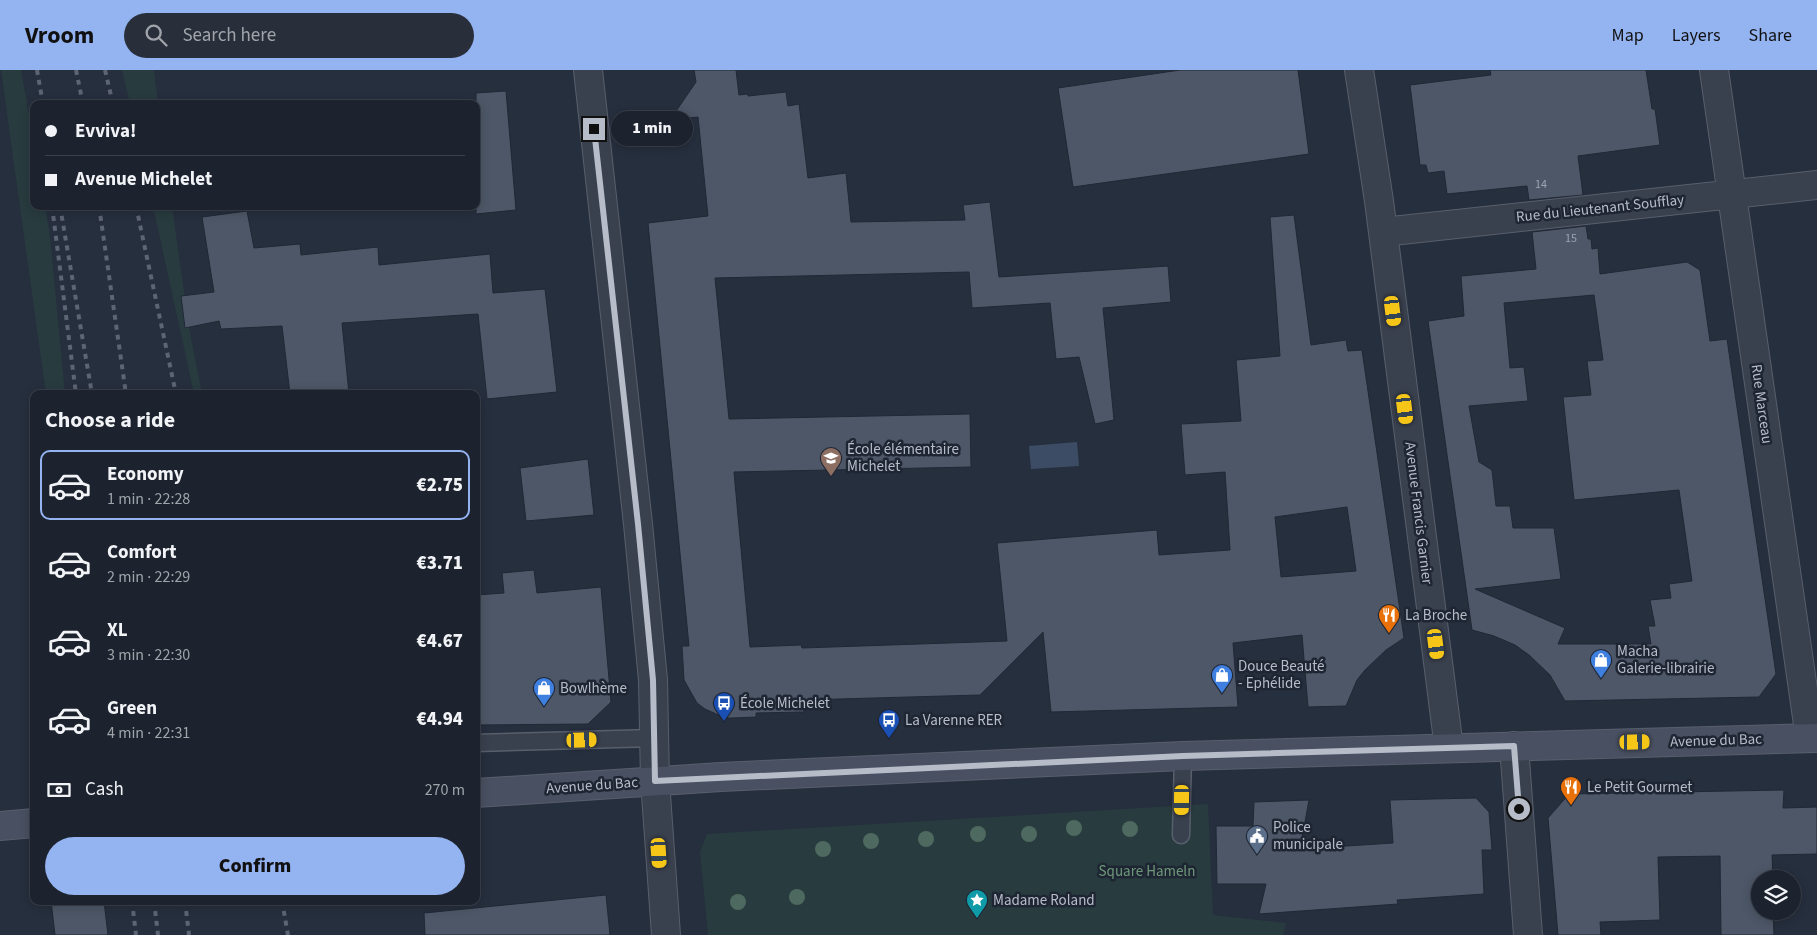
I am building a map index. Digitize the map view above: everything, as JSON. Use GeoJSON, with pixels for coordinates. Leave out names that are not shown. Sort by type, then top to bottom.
{"type":"FeatureCollection","features":[{"type":"Feature","properties":{"kind":"main road","name":"Avenue du Bac"},"geometry":{"type":"LineString","coordinates":[[480,793],[655,781],[1183,756],[1814,738]]}},
{"type":"Feature","properties":{"kind":"main road"},"geometry":{"type":"LineString","coordinates":[[0,826],[30,823]]}},
{"type":"Feature","properties":{"kind":"street"},"geometry":{"type":"LineString","coordinates":[[588,70],[638,524],[653,680],[655,781],[666,935]]}},
{"type":"Feature","properties":{"kind":"street","name":"Avenue Francis Garnier"},"geometry":{"type":"LineString","coordinates":[[1359,70],[1383,232],[1449,748]]}},
{"type":"Feature","properties":{"kind":"street","name":"Rue Marceau"},"geometry":{"type":"LineString","coordinates":[[1714,70],[1814,738]]}},
{"type":"Feature","properties":{"kind":"street","name":"Rue du Lieutenant Soufflay"},"geometry":{"type":"LineString","coordinates":[[1383,232],[1817,185]]}},
{"type":"Feature","properties":{"kind":"street"},"geometry":{"type":"LineString","coordinates":[[1514,746],[1528,935]]}},
{"type":"Feature","properties":{"kind":"lane"},"geometry":{"type":"LineString","coordinates":[[480,743],[654,738]]}},
{"type":"Feature","properties":{"kind":"lane"},"geometry":{"type":"LineString","coordinates":[[1181,835],[1183,756]]}},
{"type":"Feature","properties":{"kind":"green space"},"geometry":{"type":"Polygon","coordinates":[[[1,70],[21,70],[30,121],[30,210],[46,210],[50,236],[65,390],[45,390],[1,70]]]}},
{"type":"Feature","properties":{"kind":"green space"},"geometry":{"type":"Polygon","coordinates":[[[122,70],[154,70],[158,100],[129,100],[122,70]]]}},
{"type":"Feature","properties":{"kind":"green space"},"geometry":{"type":"Polygon","coordinates":[[[154,210],[173,210],[189,328],[201,390],[193,390],[154,210]]]}},
{"type":"Feature","properties":{"kind":"green space","name":"Square Hameln"},"geometry":{"type":"Polygon","coordinates":[[[1208,804],[1213,915],[1286,923],[1283,935],[708,935],[700,852],[707,834],[1208,804]]]}},
{"type":"Feature","properties":{"kind":"water"},"geometry":{"type":"Polygon","coordinates":[[[1077,442],[1079,466],[1031,469],[1029,446],[1077,442]]]}},
{"type":"Feature","properties":{"kind":"building"},"geometry":{"type":"Polygon","coordinates":[[[694,70],[736,70],[739,95],[748,94],[748,96],[786,92],[788,106],[799,104],[808,178],[846,173],[851,222],[965,220],[963,205],[990,202],[999,277],[1168,266],[1171,302],[1103,308],[1114,420],[1095,424],[1079,357],[1056,359],[1050,303],[972,308],[969,272],[715,278],[729,419],[970,414],[971,467],[734,472],[750,647],[801,645],[802,648],[1007,641],[997,543],[1157,530],[1159,555],[1230,550],[1225,472],[1185,475],[1181,424],[1241,421],[1236,360],[1280,356],[1270,217],[1294,215],[1311,345],[1346,340],[1348,351],[1362,350],[1404,638],[1386,650],[1365,670],[1357,680],[1346,706],[1308,707],[1302,635],[1233,643],[1238,707],[1051,712],[1043,632],[980,695],[803,700],[804,712],[756,713],[756,717],[732,718],[725,718],[705,709],[697,703],[684,680],[682,646],[689,646],[648,223],[708,216],[698,117],[670,120],[696,82],[694,70]],[[1347,507],[1275,517],[1281,577],[1356,571],[1347,507]]]}},
{"type":"Feature","properties":{"kind":"building"},"geometry":{"type":"Polygon","coordinates":[[[1180,70],[1298,70],[1309,154],[1073,187],[1058,88],[1180,70]]]}},
{"type":"Feature","properties":{"kind":"building"},"geometry":{"type":"Polygon","coordinates":[[[1490,70],[1646,70],[1652,109],[1655,109],[1660,145],[1578,156],[1583,195],[1529,200],[1527,186],[1447,194],[1444,171],[1428,173],[1426,165],[1420,165],[1410,85],[1491,75],[1490,70]]]}},
{"type":"Feature","properties":{"kind":"building"},"geometry":{"type":"Polygon","coordinates":[[[506,91],[516,210],[476,214],[476,210],[480,210],[480,100],[476,100],[476,93],[506,91]]]}},
{"type":"Feature","properties":{"kind":"building"},"geometry":{"type":"Polygon","coordinates":[[[247,211],[254,248],[300,244],[301,255],[378,247],[379,265],[490,254],[493,293],[545,289],[557,392],[487,399],[478,314],[342,323],[349,390],[290,390],[282,326],[221,329],[219,321],[185,328],[181,296],[214,292],[202,217],[247,211]]]}},
{"type":"Feature","properties":{"kind":"building"},"geometry":{"type":"Polygon","coordinates":[[[1586,226],[1588,239],[1591,239],[1592,249],[1598,248],[1600,274],[1687,262],[1700,270],[1710,341],[1727,339],[1776,674],[1759,697],[1565,701],[1550,675],[1529,655],[1515,645],[1494,636],[1472,630],[1428,321],[1464,316],[1461,276],[1536,269],[1532,232],[1586,226]],[[1594,295],[1504,303],[1510,368],[1524,367],[1528,401],[1469,406],[1479,462],[1492,470],[1496,506],[1510,506],[1513,528],[1554,528],[1561,579],[1475,589],[1565,628],[1558,644],[1651,644],[1648,626],[1655,626],[1650,600],[1671,598],[1669,584],[1692,581],[1679,490],[1574,500],[1563,397],[1591,395],[1587,361],[1603,360],[1594,295]]]}},
{"type":"Feature","properties":{"kind":"building"},"geometry":{"type":"Polygon","coordinates":[[[588,459],[594,515],[526,521],[520,468],[588,459]]]}},
{"type":"Feature","properties":{"kind":"building"},"geometry":{"type":"Polygon","coordinates":[[[534,570],[537,593],[601,587],[611,702],[588,724],[480,725],[480,595],[504,593],[502,573],[534,570]]]}},
{"type":"Feature","properties":{"kind":"building"},"geometry":{"type":"Polygon","coordinates":[[[1784,790],[1783,808],[1817,807],[1817,854],[1772,855],[1773,870],[1751,870],[1751,920],[1773,920],[1774,935],[1721,935],[1720,856],[1658,857],[1660,920],[1600,922],[1601,935],[1558,935],[1548,818],[1569,794],[1784,790]]]}},
{"type":"Feature","properties":{"kind":"building"},"geometry":{"type":"Polygon","coordinates":[[[1476,798],[1489,812],[1492,850],[1482,850],[1484,894],[1397,900],[1398,904],[1259,914],[1266,884],[1217,884],[1216,826],[1253,826],[1254,802],[1309,800],[1300,849],[1393,843],[1390,800],[1476,798]]]}},
{"type":"Feature","properties":{"kind":"building"},"geometry":{"type":"Polygon","coordinates":[[[606,895],[610,935],[425,935],[424,913],[606,895]]]}},
{"type":"Feature","properties":{"kind":"building"},"geometry":{"type":"Polygon","coordinates":[[[51,905],[104,905],[108,935],[55,935],[51,905]]]}},
{"type":"Feature","properties":{"kind":"railway"},"geometry":{"type":"LineString","coordinates":[[37,70],[42,100]]}},
{"type":"Feature","properties":{"kind":"railway"},"geometry":{"type":"LineString","coordinates":[[76,70],[82,100]]}},
{"type":"Feature","properties":{"kind":"railway"},"geometry":{"type":"LineString","coordinates":[[105,70],[112,100]]}},
{"type":"Feature","properties":{"kind":"railway"},"geometry":{"type":"LineString","coordinates":[[53,210],[75,390]]}},
{"type":"Feature","properties":{"kind":"railway"},"geometry":{"type":"LineString","coordinates":[[61,210],[91,390]]}},
{"type":"Feature","properties":{"kind":"railway"},"geometry":{"type":"LineString","coordinates":[[100,210],[125,390]]}},
{"type":"Feature","properties":{"kind":"railway"},"geometry":{"type":"LineString","coordinates":[[137,210],[175,390]]}},
{"type":"Feature","properties":{"kind":"railway"},"geometry":{"type":"LineString","coordinates":[[132,905],[136,935]]}},
{"type":"Feature","properties":{"kind":"railway"},"geometry":{"type":"LineString","coordinates":[[154,905],[158,935]]}},
{"type":"Feature","properties":{"kind":"railway"},"geometry":{"type":"LineString","coordinates":[[185,905],[189,935]]}},
{"type":"Feature","properties":{"kind":"railway"},"geometry":{"type":"LineString","coordinates":[[283,905],[288,935]]}},
{"type":"Feature","properties":{"kind":"place","name":"École élémentaire Michelet"},"geometry":{"type":"Point","coordinates":[831,477]}},
{"type":"Feature","properties":{"kind":"place","name":"La Broche"},"geometry":{"type":"Point","coordinates":[1389,634]}},
{"type":"Feature","properties":{"kind":"place","name":"Macha Galerie-librairie"},"geometry":{"type":"Point","coordinates":[1601,679]}},
{"type":"Feature","properties":{"kind":"place","name":"Douce Beauté - Ephélide"},"geometry":{"type":"Point","coordinates":[1222,694]}},
{"type":"Feature","properties":{"kind":"place","name":"Bowlhème"},"geometry":{"type":"Point","coordinates":[544,707]}},
{"type":"Feature","properties":{"kind":"place","name":"École Michelet"},"geometry":{"type":"Point","coordinates":[724,722]}},
{"type":"Feature","properties":{"kind":"place","name":"La Varenne RER"},"geometry":{"type":"Point","coordinates":[889,739]}},
{"type":"Feature","properties":{"kind":"place","name":"Le Petit Gourmet"},"geometry":{"type":"Point","coordinates":[1571,806]}},
{"type":"Feature","properties":{"kind":"place","name":"Police municipale"},"geometry":{"type":"Point","coordinates":[1257,855]}},
{"type":"Feature","properties":{"kind":"place","name":"Madame Roland"},"geometry":{"type":"Point","coordinates":[977,919]}},
{"type":"Feature","properties":{"kind":"route"},"geometry":{"type":"LineString","coordinates":[[594,129],[638,524],[653,680],[655,781],[1183,756],[1514,746],[1519,809]]}}]}
